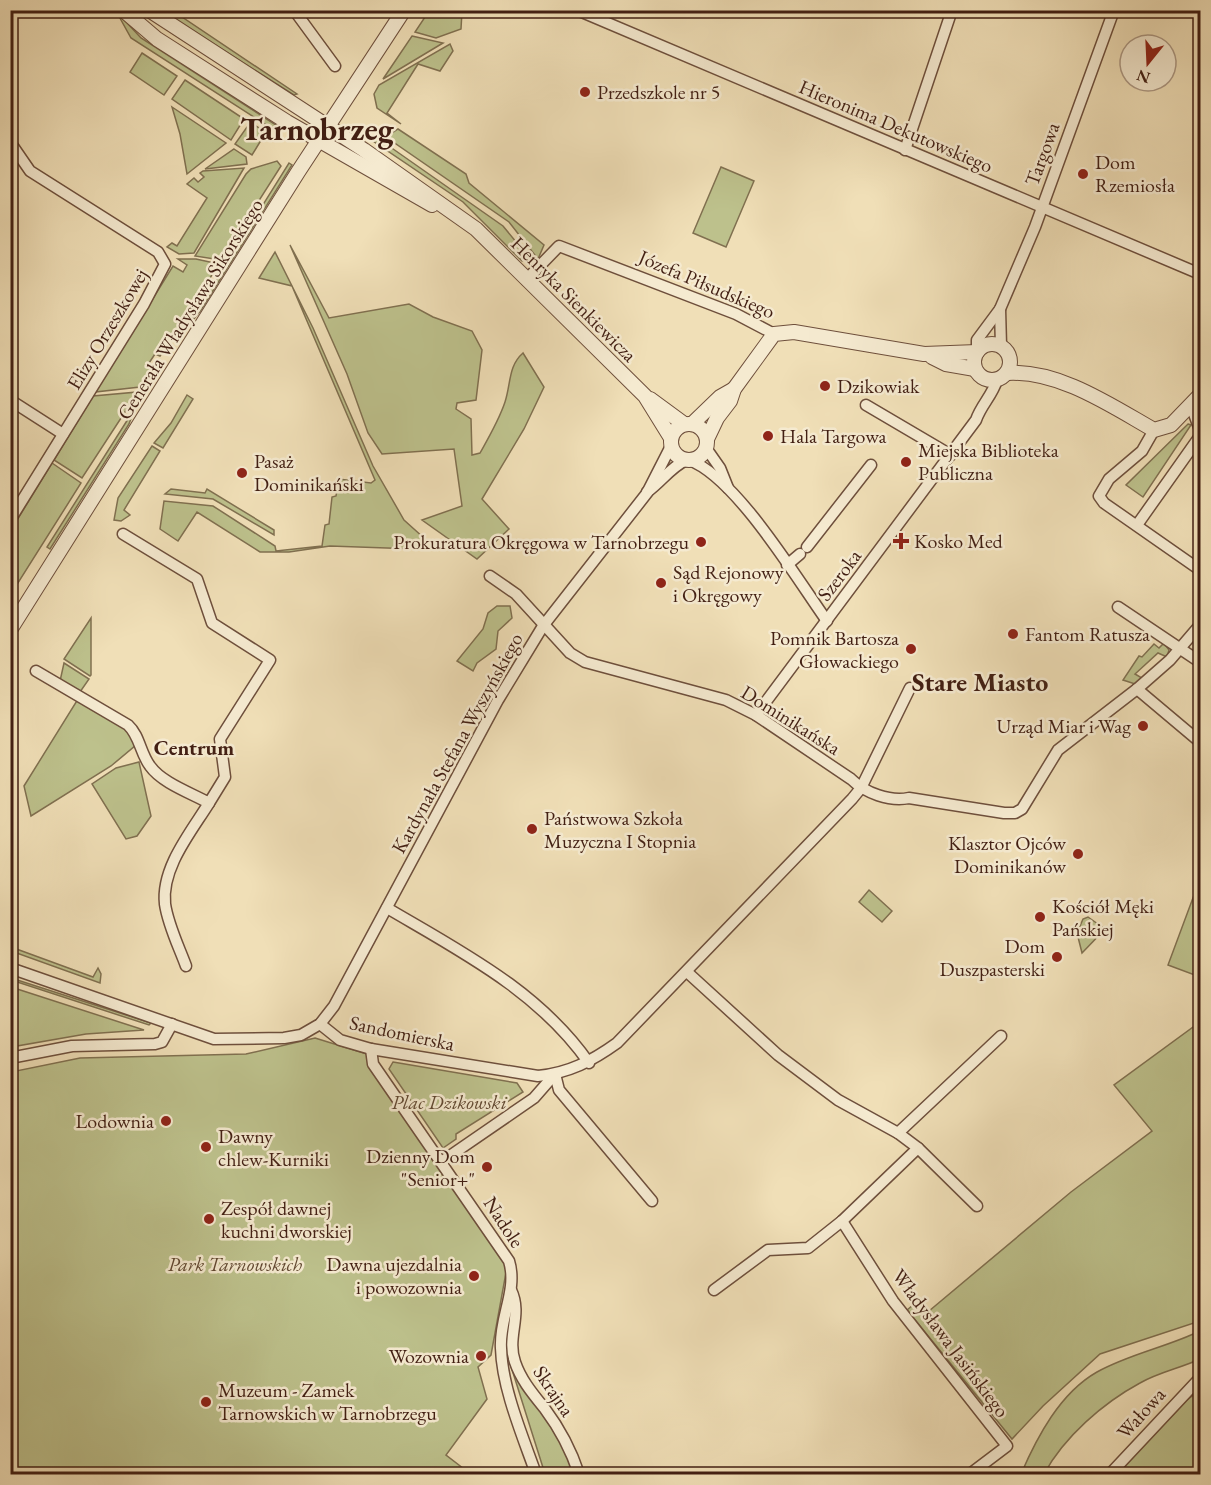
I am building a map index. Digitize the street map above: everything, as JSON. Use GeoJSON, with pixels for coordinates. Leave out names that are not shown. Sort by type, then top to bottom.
{"type":"FeatureCollection","features":[{"type":"Feature","properties":{"kind":"street","name":"Henryka Sienkiewicza"},"geometry":{"type":"LineString","coordinates":[[123,10],[157,39],[318,141],[476,229]]}},
{"type":"Feature","properties":{"kind":"street","name":"Henryka Sienkiewicza"},"geometry":{"type":"LineString","coordinates":[[149,10],[328,126],[476,229],[645,396],[688,424]]}},
{"type":"Feature","properties":{"kind":"street"},"geometry":{"type":"LineString","coordinates":[[294,10],[334,66]]}},
{"type":"Feature","properties":{"kind":"street","name":"Generała Władysława Sikorskiego"},"geometry":{"type":"LineString","coordinates":[[10,630],[318,141],[404,10]]}},
{"type":"Feature","properties":{"kind":"street","name":"Hieronima Dekutowskiego"},"geometry":{"type":"LineString","coordinates":[[577,10],[1200,274]]}},
{"type":"Feature","properties":{"kind":"street"},"geometry":{"type":"LineString","coordinates":[[905,150],[952,10]]}},
{"type":"Feature","properties":{"kind":"street","name":"Targowa"},"geometry":{"type":"LineString","coordinates":[[977,352],[977,340],[1000,309],[1042,207],[1114,10]]}},
{"type":"Feature","properties":{"kind":"street","name":"Elizy Orzeszkowej"},"geometry":{"type":"LineString","coordinates":[[10,142],[30,171],[158,252],[165,264],[144,304],[10,520]]}},
{"type":"Feature","properties":{"kind":"street","name":"Józefa Piłsudskiego"},"geometry":{"type":"LineString","coordinates":[[526,280],[559,246],[736,315],[774,334],[794,332],[924,354],[977,352]]}},
{"type":"Feature","properties":{"kind":"street","name":"Targowa"},"geometry":{"type":"LineString","coordinates":[[1000,309],[1004,350]]}},
{"type":"Feature","properties":{"kind":"street"},"geometry":{"type":"LineString","coordinates":[[688,460],[699,457],[717,418],[730,401],[734,389],[774,334]]}},
{"type":"Feature","properties":{"kind":"street"},"geometry":{"type":"LineString","coordinates":[[1041,375],[982,377],[975,369],[974,363],[977,352],[988,345],[1004,350],[1041,375],[1115,408],[1154,430]]}},
{"type":"Feature","properties":{"kind":"street"},"geometry":{"type":"LineString","coordinates":[[1002,376],[1010,363],[1004,350]]}},
{"type":"Feature","properties":{"kind":"street","name":"Józefa Piłsudskiego"},"geometry":{"type":"LineString","coordinates":[[924,354],[946,364],[975,369]]}},
{"type":"Feature","properties":{"kind":"street","name":"Szeroka"},"geometry":{"type":"LineString","coordinates":[[756,715],[951,455],[992,395],[1002,376]]}},
{"type":"Feature","properties":{"kind":"street"},"geometry":{"type":"LineString","coordinates":[[734,389],[720,397],[688,424],[676,429],[671,442],[676,455],[700,464],[730,491],[787,565],[826,621]]}},
{"type":"Feature","properties":{"kind":"street"},"geometry":{"type":"LineString","coordinates":[[1200,395],[1171,425],[1154,430],[1142,451],[1109,480],[1099,496],[1104,503],[1200,570]]}},
{"type":"Feature","properties":{"kind":"street","name":"Henryka Sienkiewicza"},"geometry":{"type":"LineString","coordinates":[[645,396],[671,442]]}},
{"type":"Feature","properties":{"kind":"street"},"geometry":{"type":"LineString","coordinates":[[10,400],[63,434]]}},
{"type":"Feature","properties":{"kind":"street"},"geometry":{"type":"LineString","coordinates":[[866,405],[951,455]]}},
{"type":"Feature","properties":{"kind":"street"},"geometry":{"type":"LineString","coordinates":[[1191,406],[1200,430]]}},
{"type":"Feature","properties":{"kind":"street"},"geometry":{"type":"LineString","coordinates":[[688,424],[702,429],[706,444],[730,491]]}},
{"type":"Feature","properties":{"kind":"street"},"geometry":{"type":"LineString","coordinates":[[1137,525],[1200,436]]}},
{"type":"Feature","properties":{"kind":"street","name":"Kardynała Stefana Wyszyńskiego"},"geometry":{"type":"LineString","coordinates":[[320,1024],[333,1006],[387,908],[493,710],[543,626],[647,493],[671,442]]}},
{"type":"Feature","properties":{"kind":"street","name":"Kardynała Stefana Wyszyńskiego"},"geometry":{"type":"LineString","coordinates":[[647,493],[660,483],[676,464],[688,460]]}},
{"type":"Feature","properties":{"kind":"street"},"geometry":{"type":"LineString","coordinates":[[787,565],[803,550],[871,465]]}},
{"type":"Feature","properties":{"kind":"street"},"geometry":{"type":"LineString","coordinates":[[123,534],[197,579],[212,623],[270,660],[220,739],[225,777],[172,866],[165,886],[165,907],[186,966]]}},
{"type":"Feature","properties":{"kind":"street","name":"Dominikańska"},"geometry":{"type":"LineString","coordinates":[[490,576],[516,594],[570,653],[585,662],[726,700],[756,715],[861,788],[897,800],[909,798],[1015,813],[1026,804],[1059,750],[1137,689]]}},
{"type":"Feature","properties":{"kind":"street"},"geometry":{"type":"LineString","coordinates":[[1118,607],[1200,662]]}},
{"type":"Feature","properties":{"kind":"street"},"geometry":{"type":"LineString","coordinates":[[1200,625],[1180,648],[1137,689],[1200,742]]}},
{"type":"Feature","properties":{"kind":"street"},"geometry":{"type":"LineString","coordinates":[[36,670],[129,725],[135,731],[150,767],[166,780],[209,803]]}},
{"type":"Feature","properties":{"kind":"street","name":"Sandomierska"},"geometry":{"type":"LineString","coordinates":[[172,1024],[214,1039],[284,1038],[301,1035],[320,1024],[340,1040],[371,1049],[538,1076],[555,1074],[589,1063],[617,1043],[861,788],[910,688]]}},
{"type":"Feature","properties":{"kind":"street"},"geometry":{"type":"LineString","coordinates":[[387,908],[510,982],[578,1047],[589,1063]]}},
{"type":"Feature","properties":{"kind":"street"},"geometry":{"type":"LineString","coordinates":[[10,968],[172,1024],[162,1042],[155,1044],[72,1046],[10,1058]]}},
{"type":"Feature","properties":{"kind":"street"},"geometry":{"type":"LineString","coordinates":[[687,972],[778,1055],[838,1100],[898,1133],[918,1148],[977,1206]]}},
{"type":"Feature","properties":{"kind":"street"},"geometry":{"type":"LineString","coordinates":[[898,1133],[1001,1036]]}},
{"type":"Feature","properties":{"kind":"street","name":"Nadole"},"geometry":{"type":"LineString","coordinates":[[371,1049],[373,1064],[509,1261],[512,1274],[511,1290],[500,1345],[502,1367],[536,1474]]}},
{"type":"Feature","properties":{"kind":"street"},"geometry":{"type":"LineString","coordinates":[[441,1162],[534,1098],[555,1074]]}},
{"type":"Feature","properties":{"kind":"street"},"geometry":{"type":"LineString","coordinates":[[555,1074],[559,1090],[652,1201]]}},
{"type":"Feature","properties":{"kind":"street"},"geometry":{"type":"LineString","coordinates":[[714,1290],[768,1250],[808,1248],[842,1221],[918,1148]]}},
{"type":"Feature","properties":{"kind":"street","name":"Władysława Jasińskiego"},"geometry":{"type":"LineString","coordinates":[[842,1221],[893,1301],[1007,1446],[970,1474]]}},
{"type":"Feature","properties":{"kind":"street","name":"Skrajna"},"geometry":{"type":"LineString","coordinates":[[511,1290],[516,1300],[517,1317],[512,1342],[514,1361],[523,1382],[558,1428],[579,1474]]}},
{"type":"Feature","properties":{"kind":"street","name":"Wałowa"},"geometry":{"type":"LineString","coordinates":[[1110,1474],[1200,1378]]}},
{"type":"Feature","properties":{"kind":"green space"},"geometry":{"type":"Polygon","coordinates":[[[116,11],[141,38],[276,125],[274,130],[131,38],[116,11]]]}},
{"type":"Feature","properties":{"kind":"green space"},"geometry":{"type":"Polygon","coordinates":[[[162,11],[173,11],[297,94],[294,95],[162,11]]]}},
{"type":"Feature","properties":{"kind":"green space"},"geometry":{"type":"Polygon","coordinates":[[[429,11],[462,11],[461,29],[436,38],[415,32],[429,11]]]}},
{"type":"Feature","properties":{"kind":"green space"},"geometry":{"type":"Polygon","coordinates":[[[412,36],[443,43],[383,79],[412,36]]]}},
{"type":"Feature","properties":{"kind":"green space"},"geometry":{"type":"Polygon","coordinates":[[[450,44],[453,51],[440,71],[418,64],[387,113],[401,124],[377,108],[374,94],[379,85],[450,44]]]}},
{"type":"Feature","properties":{"kind":"green space"},"geometry":{"type":"Polygon","coordinates":[[[142,53],[177,76],[164,95],[130,72],[142,53]]]}},
{"type":"Feature","properties":{"kind":"green space"},"geometry":{"type":"Polygon","coordinates":[[[185,80],[244,119],[231,140],[172,99],[185,80]]]}},
{"type":"Feature","properties":{"kind":"green space"},"geometry":{"type":"Polygon","coordinates":[[[172,107],[226,143],[187,174],[180,134],[172,107]]]}},
{"type":"Feature","properties":{"kind":"green space"},"geometry":{"type":"Polygon","coordinates":[[[253,124],[262,130],[263,137],[252,155],[235,144],[247,127],[253,124]]]}},
{"type":"Feature","properties":{"kind":"green space"},"geometry":{"type":"Polygon","coordinates":[[[398,129],[466,174],[469,183],[544,245],[538,259],[509,222],[386,137],[398,129]]]}},
{"type":"Feature","properties":{"kind":"green space"},"geometry":{"type":"Polygon","coordinates":[[[376,137],[503,226],[531,260],[522,261],[463,202],[373,141],[376,137]]]}},
{"type":"Feature","properties":{"kind":"green space"},"geometry":{"type":"Polygon","coordinates":[[[234,149],[246,157],[247,164],[205,169],[234,149]]]}},
{"type":"Feature","properties":{"kind":"green space"},"geometry":{"type":"Polygon","coordinates":[[[277,161],[281,166],[221,260],[195,256],[246,174],[251,169],[277,161]]]}},
{"type":"Feature","properties":{"kind":"green space"},"geometry":{"type":"Polygon","coordinates":[[[289,163],[292,165],[201,310],[185,330],[289,163]]]}},
{"type":"Feature","properties":{"kind":"green space"},"geometry":{"type":"Polygon","coordinates":[[[721,167],[754,181],[726,247],[693,233],[721,167]]]}},
{"type":"Feature","properties":{"kind":"green space"},"geometry":{"type":"Polygon","coordinates":[[[244,168],[194,253],[179,254],[167,247],[172,243],[177,246],[207,198],[187,184],[194,178],[198,182],[204,177],[200,173],[203,171],[244,168]]]}},
{"type":"Feature","properties":{"kind":"green space"},"geometry":{"type":"Polygon","coordinates":[[[290,245],[329,318],[409,304],[433,317],[472,331],[482,350],[476,400],[457,403],[456,409],[471,419],[472,455],[480,453],[494,428],[505,402],[512,369],[523,353],[544,387],[524,429],[482,499],[509,529],[477,559],[422,520],[462,506],[454,449],[382,454],[368,433],[347,374],[290,245]]]}},
{"type":"Feature","properties":{"kind":"green space"},"geometry":{"type":"Polygon","coordinates":[[[275,252],[292,286],[259,278],[275,252]]]}},
{"type":"Feature","properties":{"kind":"green space"},"geometry":{"type":"Polygon","coordinates":[[[178,259],[196,259],[219,264],[160,356],[155,354],[147,366],[152,369],[140,387],[95,392],[173,266],[183,272],[187,265],[178,259]]]}},
{"type":"Feature","properties":{"kind":"green space"},"geometry":{"type":"Polygon","coordinates":[[[292,286],[313,328],[373,466],[404,520],[424,538],[415,549],[330,546],[289,552],[260,552],[197,512],[178,541],[160,529],[164,501],[213,506],[275,546],[276,551],[322,546],[325,525],[329,524],[332,497],[336,496],[339,479],[371,483],[375,480],[292,286]]]}},
{"type":"Feature","properties":{"kind":"green space"},"geometry":{"type":"Polygon","coordinates":[[[138,392],[82,478],[54,460],[93,396],[138,392]]]}},
{"type":"Feature","properties":{"kind":"green space"},"geometry":{"type":"Polygon","coordinates":[[[187,395],[193,399],[163,448],[154,443],[171,423],[187,395]]]}},
{"type":"Feature","properties":{"kind":"green space"},"geometry":{"type":"Polygon","coordinates":[[[135,408],[129,424],[50,549],[47,547],[135,408]]]}},
{"type":"Feature","properties":{"kind":"green space"},"geometry":{"type":"Polygon","coordinates":[[[1188,424],[1191,425],[1143,497],[1126,485],[1188,424]]]}},
{"type":"Feature","properties":{"kind":"green space"},"geometry":{"type":"Polygon","coordinates":[[[152,446],[160,451],[124,510],[130,515],[121,521],[114,520],[118,498],[152,446]]]}},
{"type":"Feature","properties":{"kind":"green space"},"geometry":{"type":"Polygon","coordinates":[[[52,463],[81,483],[11,594],[11,530],[52,463]]]}},
{"type":"Feature","properties":{"kind":"green space"},"geometry":{"type":"Polygon","coordinates":[[[171,489],[205,493],[207,489],[274,530],[274,535],[213,499],[165,494],[171,489]]]}},
{"type":"Feature","properties":{"kind":"green space"},"geometry":{"type":"Polygon","coordinates":[[[497,606],[510,606],[512,618],[498,631],[496,649],[477,663],[473,671],[457,661],[483,629],[488,613],[497,606]]]}},
{"type":"Feature","properties":{"kind":"green space"},"geometry":{"type":"Polygon","coordinates":[[[91,618],[91,675],[90,676],[64,659],[91,618]]]}},
{"type":"Feature","properties":{"kind":"green space"},"geometry":{"type":"Polygon","coordinates":[[[1164,643],[1169,650],[1167,657],[1158,653],[1135,674],[1142,678],[1135,684],[1123,680],[1139,656],[1142,657],[1154,644],[1159,648],[1164,643]]]}},
{"type":"Feature","properties":{"kind":"green space"},"geometry":{"type":"Polygon","coordinates":[[[64,663],[89,679],[80,692],[60,681],[64,663]]]}},
{"type":"Feature","properties":{"kind":"green space"},"geometry":{"type":"Polygon","coordinates":[[[78,699],[124,726],[136,745],[111,766],[31,816],[24,786],[78,699]]]}},
{"type":"Feature","properties":{"kind":"green space"},"geometry":{"type":"Polygon","coordinates":[[[139,762],[151,816],[137,836],[126,839],[92,784],[116,768],[139,762]]]}},
{"type":"Feature","properties":{"kind":"green space"},"geometry":{"type":"Polygon","coordinates":[[[1200,879],[1200,977],[1168,965],[1200,879]]]}},
{"type":"Feature","properties":{"kind":"green space"},"geometry":{"type":"Polygon","coordinates":[[[869,890],[892,911],[882,922],[859,902],[869,890]]]}},
{"type":"Feature","properties":{"kind":"green space"},"geometry":{"type":"Polygon","coordinates":[[[1088,917],[1105,929],[1082,953],[1077,933],[1083,919],[1088,917]]]}},
{"type":"Feature","properties":{"kind":"green space"},"geometry":{"type":"Polygon","coordinates":[[[11,947],[93,977],[98,968],[101,974],[100,983],[11,951],[11,947]]]}},
{"type":"Feature","properties":{"kind":"green space"},"geometry":{"type":"Polygon","coordinates":[[[11,978],[151,1023],[149,1025],[11,980],[11,978]]]}},
{"type":"Feature","properties":{"kind":"green space"},"geometry":{"type":"Polygon","coordinates":[[[11,987],[144,1030],[86,1034],[11,1047],[11,987]]]}},
{"type":"Feature","properties":{"kind":"green space"},"geometry":{"type":"Polygon","coordinates":[[[1200,1022],[1200,1321],[1100,1354],[1043,1406],[1012,1439],[907,1310],[919,1300],[929,1311],[1071,1192],[1152,1131],[1114,1085],[1200,1022]]]}},
{"type":"Feature","properties":{"kind":"green space","name":"Park Tarnowskich"},"geometry":{"type":"Polygon","coordinates":[[[315,1038],[367,1054],[369,1067],[507,1267],[491,1355],[478,1367],[487,1399],[446,1455],[468,1472],[466,1474],[11,1474],[11,1072],[80,1058],[246,1054],[315,1038]]]}},
{"type":"Feature","properties":{"kind":"green space","name":"Plac Dzikowski"},"geometry":{"type":"Polygon","coordinates":[[[393,1062],[517,1083],[523,1092],[456,1134],[456,1139],[443,1148],[389,1069],[393,1062]]]}},
{"type":"Feature","properties":{"kind":"green space"},"geometry":{"type":"Polygon","coordinates":[[[1200,1331],[1200,1359],[1155,1376],[1126,1391],[1112,1400],[1073,1434],[1044,1474],[1021,1474],[1034,1445],[1051,1417],[1084,1381],[1122,1360],[1200,1331]]]}},
{"type":"Feature","properties":{"kind":"green space"},"geometry":{"type":"Polygon","coordinates":[[[509,1360],[573,1462],[574,1474],[545,1474],[509,1360]]]}},
{"type":"Feature","properties":{"kind":"green space"},"geometry":{"type":"Polygon","coordinates":[[[1200,1390],[1200,1474],[1117,1474],[1187,1400],[1200,1390]]]}},
{"type":"Feature","properties":{"kind":"place","name":"Przedszkole nr 5"},"geometry":{"type":"Point","coordinates":[585,92]}},
{"type":"Feature","properties":{"kind":"place","name":"Dom Rzemiosła"},"geometry":{"type":"Point","coordinates":[1083,174]}},
{"type":"Feature","properties":{"kind":"place","name":"Dzikowiak"},"geometry":{"type":"Point","coordinates":[825,386]}},
{"type":"Feature","properties":{"kind":"place","name":"Hala Targowa"},"geometry":{"type":"Point","coordinates":[768,436]}},
{"type":"Feature","properties":{"kind":"place","name":"Miejska Biblioteka Publiczna"},"geometry":{"type":"Point","coordinates":[906,462]}},
{"type":"Feature","properties":{"kind":"place","name":"Pasaż Dominikański"},"geometry":{"type":"Point","coordinates":[242,473]}},
{"type":"Feature","properties":{"kind":"place","name":"Kosko Med"},"geometry":{"type":"Point","coordinates":[901,541]}},
{"type":"Feature","properties":{"kind":"place","name":"Prokuratura Okręgowa w Tarnobrzegu"},"geometry":{"type":"Point","coordinates":[701,542]}},
{"type":"Feature","properties":{"kind":"place","name":"Sąd Rejonowy i Okręgowy"},"geometry":{"type":"Point","coordinates":[661,583]}},
{"type":"Feature","properties":{"kind":"place","name":"Fantom Ratusza"},"geometry":{"type":"Point","coordinates":[1013,634]}},
{"type":"Feature","properties":{"kind":"place","name":"Pomnik Bartosza Głowackiego"},"geometry":{"type":"Point","coordinates":[911,649]}},
{"type":"Feature","properties":{"kind":"place","name":"Urząd Miar i Wag"},"geometry":{"type":"Point","coordinates":[1143,726]}},
{"type":"Feature","properties":{"kind":"place","name":"Państwowa Szkoła Muzyczna I Stopnia"},"geometry":{"type":"Point","coordinates":[532,829]}},
{"type":"Feature","properties":{"kind":"place","name":"Klasztor Ojców Dominikanów"},"geometry":{"type":"Point","coordinates":[1078,854]}},
{"type":"Feature","properties":{"kind":"place","name":"Kościół Męki Pańskiej"},"geometry":{"type":"Point","coordinates":[1040,917]}},
{"type":"Feature","properties":{"kind":"place","name":"Dom Duszpasterski"},"geometry":{"type":"Point","coordinates":[1057,957]}},
{"type":"Feature","properties":{"kind":"place","name":"Lodownia"},"geometry":{"type":"Point","coordinates":[166,1121]}},
{"type":"Feature","properties":{"kind":"place","name":"Dawny chlew-Kurniki"},"geometry":{"type":"Point","coordinates":[206,1147]}},
{"type":"Feature","properties":{"kind":"place","name":"Dzienny Dom \"Senior+\""},"geometry":{"type":"Point","coordinates":[487,1167]}},
{"type":"Feature","properties":{"kind":"place","name":"Zespół dawnej kuchni dworskiej"},"geometry":{"type":"Point","coordinates":[209,1219]}},
{"type":"Feature","properties":{"kind":"place","name":"Dawna ujezdalnia i powozownia"},"geometry":{"type":"Point","coordinates":[474,1276]}},
{"type":"Feature","properties":{"kind":"place","name":"Wozownia"},"geometry":{"type":"Point","coordinates":[481,1356]}},
{"type":"Feature","properties":{"kind":"place","name":"Muzeum - Zamek Tarnowskich w Tarnobrzegu"},"geometry":{"type":"Point","coordinates":[206,1402]}},
{"type":"Feature","properties":{"kind":"district","name":"Tarnobrzeg"},"geometry":{"type":"Point","coordinates":[317,129]}},
{"type":"Feature","properties":{"kind":"district","name":"Stare Miasto"},"geometry":{"type":"Point","coordinates":[980,682]}},
{"type":"Feature","properties":{"kind":"district","name":"Centrum"},"geometry":{"type":"Point","coordinates":[194,748]}}]}
